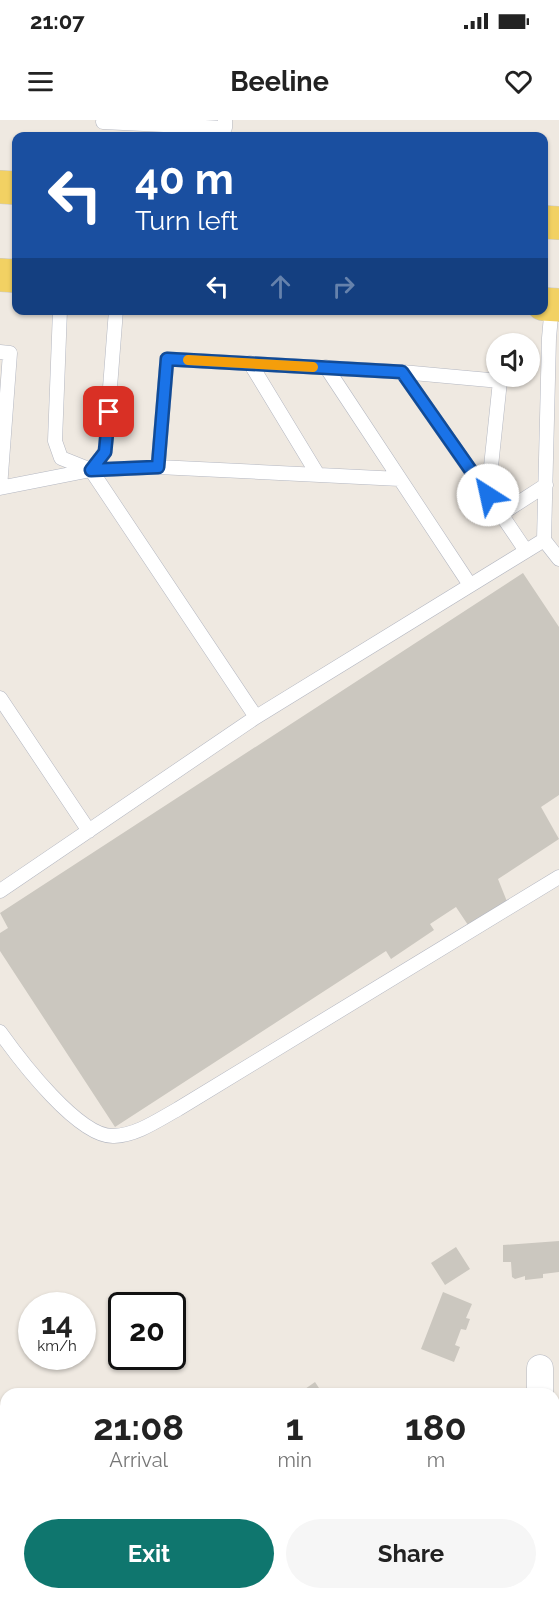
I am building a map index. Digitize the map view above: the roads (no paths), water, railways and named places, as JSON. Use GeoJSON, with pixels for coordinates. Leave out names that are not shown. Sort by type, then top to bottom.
{"type":"FeatureCollection","features":[{"type":"Feature","properties":{"kind":"street"},"geometry":{"type":"LineString","coordinates":[[540,1368],[540,1388]]}},
{"type":"Feature","properties":{"kind":"lane"},"geometry":{"type":"LineString","coordinates":[[103,121],[225,128],[225,120]]}},
{"type":"Feature","properties":{"kind":"lane"},"geometry":{"type":"LineString","coordinates":[[551,304],[549,338],[554,396],[546,485],[544,540],[559,559]]}},
{"type":"Feature","properties":{"kind":"lane"},"geometry":{"type":"LineString","coordinates":[[60,315],[55,441],[61,458],[91,470],[256,717]]}},
{"type":"Feature","properties":{"kind":"lane"},"geometry":{"type":"LineString","coordinates":[[91,470],[105,452],[116,315]]}},
{"type":"Feature","properties":{"kind":"lane"},"geometry":{"type":"LineString","coordinates":[[0,352],[10,353],[0,488],[91,470],[158,467],[400,479]]}},
{"type":"Feature","properties":{"kind":"lane"},"geometry":{"type":"LineString","coordinates":[[158,467],[167,359],[402,372],[500,381],[488,495]]}},
{"type":"Feature","properties":{"kind":"lane"},"geometry":{"type":"LineString","coordinates":[[250,363],[318,475]]}},
{"type":"Feature","properties":{"kind":"lane"},"geometry":{"type":"LineString","coordinates":[[326,368],[470,585]]}},
{"type":"Feature","properties":{"kind":"lane"},"geometry":{"type":"LineString","coordinates":[[402,372],[526,551]]}},
{"type":"Feature","properties":{"kind":"lane"},"geometry":{"type":"LineString","coordinates":[[501,514],[546,485]]}},
{"type":"Feature","properties":{"kind":"lane"},"geometry":{"type":"LineString","coordinates":[[0,891],[256,717],[544,540]]}},
{"type":"Feature","properties":{"kind":"lane"},"geometry":{"type":"LineString","coordinates":[[0,698],[89,831]]}},
{"type":"Feature","properties":{"kind":"lane"},"geometry":{"type":"LineString","coordinates":[[0,1032],[73,1118],[94,1133],[112,1136],[133,1133],[178,1109],[559,877]]}}]}
